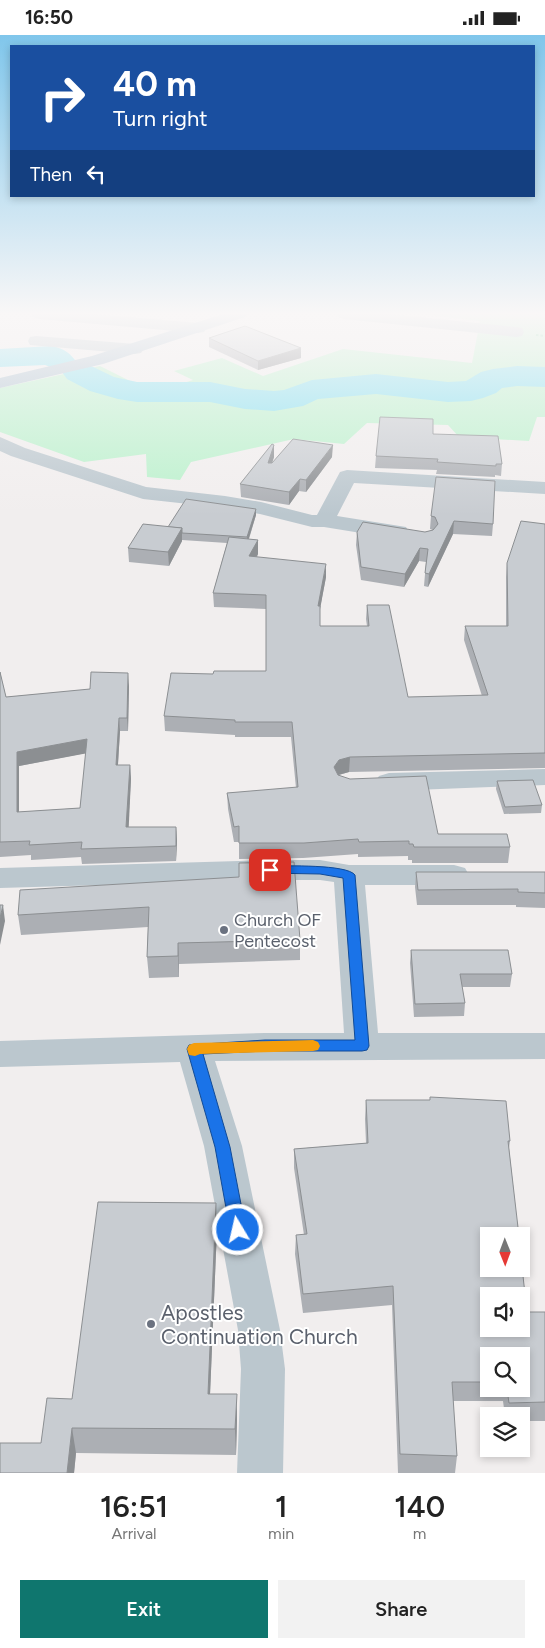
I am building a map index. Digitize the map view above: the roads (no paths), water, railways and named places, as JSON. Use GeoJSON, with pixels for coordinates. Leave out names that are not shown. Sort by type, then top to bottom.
{"type":"FeatureCollection","features":[{"type":"Feature","properties":{"kind":"street"},"geometry":{"type":"LineString","coordinates":[[0,443],[18,452],[143,493],[225,502],[261,508],[312,521],[324,521],[415,535]]}},
{"type":"Feature","properties":{"kind":"street"},"geometry":{"type":"LineString","coordinates":[[324,521],[347,476],[545,488]]}},
{"type":"Feature","properties":{"kind":"street"},"geometry":{"type":"LineString","coordinates":[[359,782],[545,777]]}},
{"type":"Feature","properties":{"kind":"street"},"geometry":{"type":"LineString","coordinates":[[0,878],[270,870],[320,870],[349,875],[478,875]]}},
{"type":"Feature","properties":{"kind":"street"},"geometry":{"type":"LineString","coordinates":[[349,875],[362,1046]]}},
{"type":"Feature","properties":{"kind":"street"},"geometry":{"type":"LineString","coordinates":[[0,1055],[265,1046],[545,1046]]}},
{"type":"Feature","properties":{"kind":"street"},"geometry":{"type":"LineString","coordinates":[[194,1049],[222,1147],[259,1329],[263,1369],[260,1473]]}},
{"type":"Feature","properties":{"kind":"waterway"},"geometry":{"type":"LineString","coordinates":[[96,381],[118,389],[137,392],[210,392],[245,399],[274,401],[291,399],[312,390],[376,384],[448,392],[471,391],[490,381]]}},
{"type":"Feature","properties":{"kind":"place","name":"Church OF Pentecost"},"geometry":{"type":"Point","coordinates":[224,930]}},
{"type":"Feature","properties":{"kind":"place","name":"Apostles Continuation Church"},"geometry":{"type":"Point","coordinates":[151,1324]}}]}
